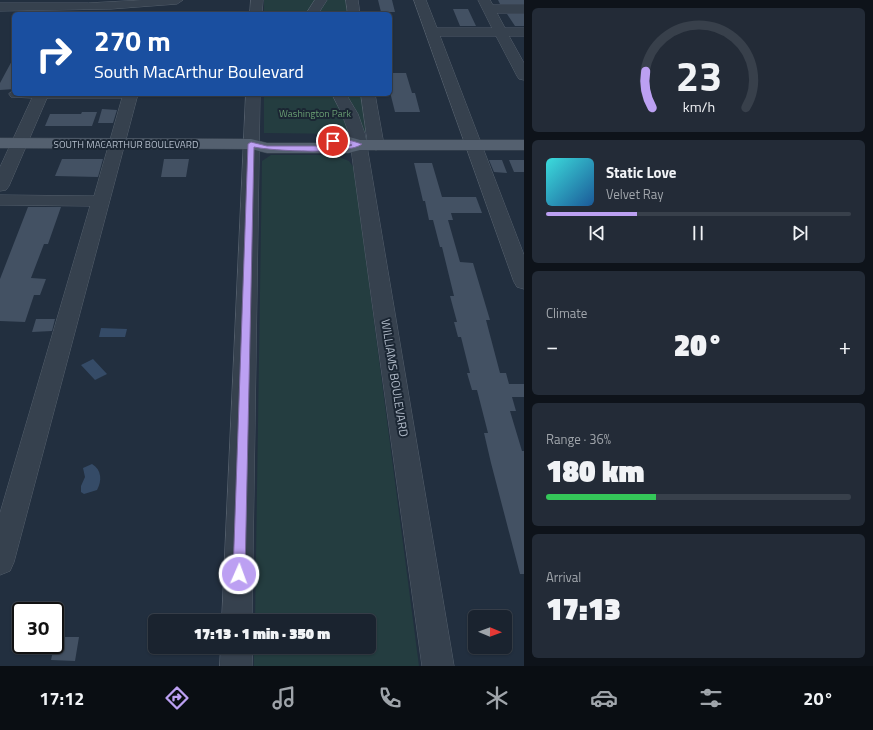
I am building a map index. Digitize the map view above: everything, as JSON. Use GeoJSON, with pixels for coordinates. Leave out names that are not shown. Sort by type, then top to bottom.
{"type":"FeatureCollection","features":[{"type":"Feature","properties":{"kind":"main road","name":"SOUTH MACARTHUR BOULEVARD"},"geometry":{"type":"LineString","coordinates":[[0,143],[251,144],[267,148],[348,148],[368,145],[524,145]]}},
{"type":"Feature","properties":{"kind":"street"},"geometry":{"type":"LineString","coordinates":[[4,8],[156,6],[177,0]]}},
{"type":"Feature","properties":{"kind":"street"},"geometry":{"type":"LineString","coordinates":[[256,12],[257,0]]}},
{"type":"Feature","properties":{"kind":"street"},"geometry":{"type":"LineString","coordinates":[[313,12],[321,0]]}},
{"type":"Feature","properties":{"kind":"street"},"geometry":{"type":"LineString","coordinates":[[352,0],[354,12]]}},
{"type":"Feature","properties":{"kind":"street"},"geometry":{"type":"LineString","coordinates":[[420,0],[524,282]]}},
{"type":"Feature","properties":{"kind":"street"},"geometry":{"type":"LineString","coordinates":[[486,4],[524,9]]}},
{"type":"Feature","properties":{"kind":"street"},"geometry":{"type":"LineString","coordinates":[[486,4],[522,69]]}},
{"type":"Feature","properties":{"kind":"street"},"geometry":{"type":"LineString","coordinates":[[432,32],[524,32]]}},
{"type":"Feature","properties":{"kind":"street"},"geometry":{"type":"LineString","coordinates":[[0,94],[12,94]]}},
{"type":"Feature","properties":{"kind":"street"},"geometry":{"type":"LineString","coordinates":[[0,186],[41,96]]}},
{"type":"Feature","properties":{"kind":"street"},"geometry":{"type":"LineString","coordinates":[[0,562],[130,96]]}},
{"type":"Feature","properties":{"kind":"street"},"geometry":{"type":"LineString","coordinates":[[237,614],[253,96]]}},
{"type":"Feature","properties":{"kind":"street","name":"WILLIAMS BOULEVARD"},"geometry":{"type":"LineString","coordinates":[[340,96],[368,145]]}},
{"type":"Feature","properties":{"kind":"street","name":"WILLIAMS BOULEVARD"},"geometry":{"type":"LineString","coordinates":[[368,96],[368,145],[438,666]]}},
{"type":"Feature","properties":{"kind":"street"},"geometry":{"type":"LineString","coordinates":[[0,200],[101,201]]}},
{"type":"Feature","properties":{"kind":"street"},"geometry":{"type":"LineString","coordinates":[[236,666],[237,654]]}},
{"type":"Feature","properties":{"kind":"green space"},"geometry":{"type":"Polygon","coordinates":[[[264,0],[346,0],[348,12],[264,12],[264,0]]]}},
{"type":"Feature","properties":{"kind":"green space","name":"Washington Park"},"geometry":{"type":"Polygon","coordinates":[[[264,96],[362,96],[368,132],[349,132],[346,134],[264,133],[264,96]]]}},
{"type":"Feature","properties":{"kind":"green space"},"geometry":{"type":"Polygon","coordinates":[[[271,155],[334,155],[349,161],[354,168],[419,666],[254,666],[254,654],[376,654],[376,614],[255,614],[262,161],[271,155]]]}},
{"type":"Feature","properties":{"kind":"water"},"geometry":{"type":"Polygon","coordinates":[[[101,328],[127,329],[125,337],[99,337],[101,328]]]}},
{"type":"Feature","properties":{"kind":"water"},"geometry":{"type":"Polygon","coordinates":[[[93,359],[107,374],[95,380],[81,365],[93,359]]]}},
{"type":"Feature","properties":{"kind":"water"},"geometry":{"type":"Polygon","coordinates":[[[92,464],[98,469],[100,483],[97,490],[84,494],[81,492],[81,486],[85,477],[83,468],[92,464]]]}},
{"type":"Feature","properties":{"kind":"building"},"geometry":{"type":"Polygon","coordinates":[[[378,0],[392,0],[395,12],[381,12],[378,0]]]}},
{"type":"Feature","properties":{"kind":"building"},"geometry":{"type":"Polygon","coordinates":[[[498,0],[524,0],[524,4],[500,4],[498,0]]]}},
{"type":"Feature","properties":{"kind":"building"},"geometry":{"type":"Polygon","coordinates":[[[453,9],[468,9],[476,26],[460,26],[453,9]]]}},
{"type":"Feature","properties":{"kind":"building"},"geometry":{"type":"Polygon","coordinates":[[[507,14],[524,14],[524,26],[515,26],[507,14]]]}},
{"type":"Feature","properties":{"kind":"building"},"geometry":{"type":"Polygon","coordinates":[[[12,61],[12,89],[0,90],[0,83],[12,61]]]}},
{"type":"Feature","properties":{"kind":"building"},"geometry":{"type":"Polygon","coordinates":[[[392,73],[406,73],[412,93],[415,93],[420,112],[395,112],[391,96],[392,73]]]}},
{"type":"Feature","properties":{"kind":"building"},"geometry":{"type":"Polygon","coordinates":[[[102,109],[117,110],[113,123],[98,123],[102,109]]]}},
{"type":"Feature","properties":{"kind":"building"},"geometry":{"type":"Polygon","coordinates":[[[82,112],[97,112],[92,126],[45,126],[50,114],[81,114],[82,112]]]}},
{"type":"Feature","properties":{"kind":"building"},"geometry":{"type":"Polygon","coordinates":[[[62,159],[103,159],[98,177],[55,176],[62,159]]]}},
{"type":"Feature","properties":{"kind":"building"},"geometry":{"type":"Polygon","coordinates":[[[164,159],[189,159],[186,177],[161,177],[164,159]]]}},
{"type":"Feature","properties":{"kind":"building"},"geometry":{"type":"Polygon","coordinates":[[[489,160],[502,160],[507,173],[494,172],[489,160]]]}},
{"type":"Feature","properties":{"kind":"building"},"geometry":{"type":"Polygon","coordinates":[[[509,160],[524,160],[524,172],[514,172],[509,160]]]}},
{"type":"Feature","properties":{"kind":"building"},"geometry":{"type":"Polygon","coordinates":[[[414,163],[432,163],[442,197],[476,197],[482,213],[451,213],[453,220],[448,220],[460,262],[473,263],[490,320],[486,320],[500,373],[506,373],[509,384],[524,384],[524,397],[512,397],[516,411],[510,411],[522,451],[524,451],[524,574],[520,574],[491,463],[484,433],[488,433],[477,390],[472,390],[467,373],[470,373],[461,337],[458,337],[454,322],[457,322],[450,296],[454,296],[442,247],[440,247],[433,220],[429,220],[414,163]]]}},
{"type":"Feature","properties":{"kind":"building"},"geometry":{"type":"Polygon","coordinates":[[[28,207],[61,207],[48,244],[44,244],[31,278],[46,279],[40,295],[34,295],[25,322],[0,321],[0,279],[28,207]]]}},
{"type":"Feature","properties":{"kind":"building"},"geometry":{"type":"Polygon","coordinates":[[[36,319],[55,319],[52,331],[32,332],[36,319]]]}},
{"type":"Feature","properties":{"kind":"building"},"geometry":{"type":"Polygon","coordinates":[[[64,637],[79,637],[75,661],[51,660],[52,654],[64,654],[64,637]]]}},
{"type":"Feature","properties":{"kind":"route"},"geometry":{"type":"LineString","coordinates":[[239,574],[251,144],[267,148],[348,148],[359,144],[346,141],[333,141]]}}]}
